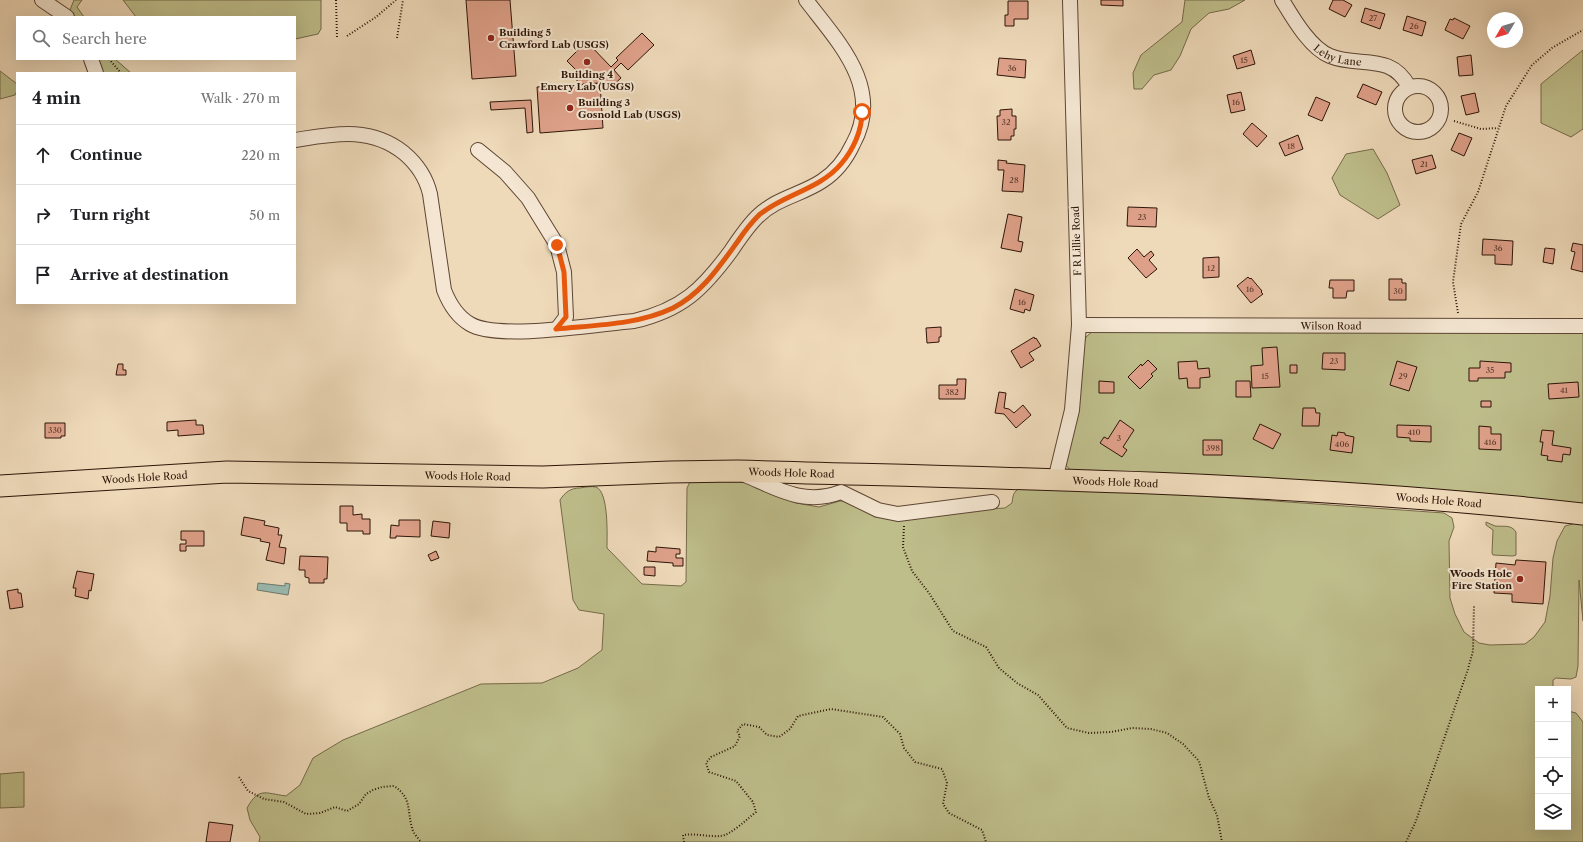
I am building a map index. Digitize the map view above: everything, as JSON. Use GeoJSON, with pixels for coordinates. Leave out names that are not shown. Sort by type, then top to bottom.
{"type":"FeatureCollection","features":[{"type":"Feature","properties":{"kind":"highway","name":"Woods Hole Road"},"geometry":{"type":"LineString","coordinates":[[0,486],[227,472],[557,477],[670,472],[737,471],[1228,486],[1480,504],[1583,514]]}},
{"type":"Feature","properties":{"kind":"street"},"geometry":{"type":"LineString","coordinates":[[296,140],[353,134],[375,137],[395,147],[413,162],[426,179],[433,209],[444,290],[451,304],[469,324],[478,328],[492,331],[524,331],[634,320],[656,314],[679,304],[694,294],[709,280],[758,216],[778,201],[823,181],[832,174],[849,152],[861,128],[862,105],[860,87],[849,58],[806,0]]}},
{"type":"Feature","properties":{"kind":"street","name":"F R Lillie Road"},"geometry":{"type":"LineString","coordinates":[[1055,480],[1072,410],[1079,325],[1070,0]]}},
{"type":"Feature","properties":{"kind":"street","name":"Lehy Lane"},"geometry":{"type":"LineString","coordinates":[[1282,0],[1294,20],[1318,49],[1330,56],[1387,65],[1404,78],[1408,87]]}},
{"type":"Feature","properties":{"kind":"street"},"geometry":{"type":"LineString","coordinates":[[52,2],[66,16]]}},
{"type":"Feature","properties":{"kind":"street"},"geometry":{"type":"LineString","coordinates":[[91,60],[96,72]]}},
{"type":"Feature","properties":{"kind":"street"},"geometry":{"type":"LineString","coordinates":[[478,150],[504,172],[528,198],[557,245],[564,272],[566,317],[556,329]]}},
{"type":"Feature","properties":{"kind":"street","name":"Wilson Road"},"geometry":{"type":"LineString","coordinates":[[1079,325],[1583,326]]}},
{"type":"Feature","properties":{"kind":"street"},"geometry":{"type":"LineString","coordinates":[[737,471],[793,496],[815,498],[829,497],[841,492],[866,475]]}},
{"type":"Feature","properties":{"kind":"street"},"geometry":{"type":"LineString","coordinates":[[841,492],[878,510],[898,514],[992,502]]}},
{"type":"Feature","properties":{"kind":"path"},"geometry":{"type":"LineString","coordinates":[[336,0],[337,37]]}},
{"type":"Feature","properties":{"kind":"path"},"geometry":{"type":"LineString","coordinates":[[347,36],[376,17],[396,0]]}},
{"type":"Feature","properties":{"kind":"path"},"geometry":{"type":"LineString","coordinates":[[397,38],[403,0]]}},
{"type":"Feature","properties":{"kind":"path"},"geometry":{"type":"LineString","coordinates":[[1460,325],[1453,282],[1461,224],[1478,192],[1506,106],[1532,65],[1552,48],[1583,30]]}},
{"type":"Feature","properties":{"kind":"path"},"geometry":{"type":"LineString","coordinates":[[110,60],[120,72]]}},
{"type":"Feature","properties":{"kind":"path"},"geometry":{"type":"LineString","coordinates":[[1454,121],[1481,129],[1498,128]]}},
{"type":"Feature","properties":{"kind":"path"},"geometry":{"type":"LineString","coordinates":[[898,514],[905,528],[903,546],[912,571],[929,593],[953,631],[986,647],[999,668],[1017,683],[1038,695],[1067,728],[1089,733],[1111,732],[1132,728],[1151,729],[1167,733],[1183,744],[1200,761],[1210,798],[1217,815],[1222,842]]}},
{"type":"Feature","properties":{"kind":"path"},"geometry":{"type":"LineString","coordinates":[[1406,842],[1416,821],[1468,669],[1473,651],[1474,605]]}},
{"type":"Feature","properties":{"kind":"path"},"geometry":{"type":"LineString","coordinates":[[684,842],[683,835],[693,834],[722,836],[732,831],[756,812],[753,802],[736,781],[709,772],[706,763],[711,757],[735,746],[740,736],[737,731],[743,724],[759,727],[766,735],[779,737],[790,729],[798,716],[831,709],[884,717],[900,734],[904,748],[915,762],[942,769],[947,783],[943,804],[949,813],[982,830],[986,842]]}},
{"type":"Feature","properties":{"kind":"path"},"geometry":{"type":"LineString","coordinates":[[239,777],[248,791],[264,799],[284,802],[306,814],[320,813],[335,807],[347,811],[359,804],[366,794],[382,787],[394,786],[402,791],[408,803],[412,830],[421,842]]}},
{"type":"Feature","properties":{"kind":"green space"},"geometry":{"type":"Polygon","coordinates":[[[74,0],[82,0],[77,7],[83,16],[73,16],[70,10],[74,0]]]}},
{"type":"Feature","properties":{"kind":"green space"},"geometry":{"type":"Polygon","coordinates":[[[123,0],[321,0],[321,29],[318,34],[296,39],[296,16],[135,16],[123,0]]]}},
{"type":"Feature","properties":{"kind":"green space"},"geometry":{"type":"Polygon","coordinates":[[[1185,0],[1245,0],[1229,9],[1209,13],[1191,29],[1180,56],[1171,70],[1154,75],[1142,89],[1134,89],[1133,73],[1141,55],[1182,22],[1185,0]]]}},
{"type":"Feature","properties":{"kind":"green space"},"geometry":{"type":"Polygon","coordinates":[[[1583,50],[1583,129],[1571,137],[1541,123],[1541,84],[1583,50]]]}},
{"type":"Feature","properties":{"kind":"green space"},"geometry":{"type":"Polygon","coordinates":[[[97,60],[116,60],[130,72],[101,72],[97,60]]]}},
{"type":"Feature","properties":{"kind":"green space"},"geometry":{"type":"Polygon","coordinates":[[[0,71],[16,83],[16,93],[15,95],[0,99],[0,71]]]}},
{"type":"Feature","properties":{"kind":"green space"},"geometry":{"type":"Polygon","coordinates":[[[1373,149],[1387,173],[1400,205],[1378,219],[1340,195],[1332,178],[1346,154],[1373,149]]]}},
{"type":"Feature","properties":{"kind":"green space"},"geometry":{"type":"Polygon","coordinates":[[[1095,329],[1583,333],[1583,505],[1071,471],[1065,464],[1084,342],[1086,337],[1095,329]]]}},
{"type":"Feature","properties":{"kind":"green space"},"geometry":{"type":"Polygon","coordinates":[[[742,480],[796,503],[819,507],[840,501],[849,501],[874,515],[1005,508],[1012,503],[1016,491],[1023,487],[1132,491],[1444,513],[1452,518],[1454,527],[1449,541],[1450,598],[1455,614],[1464,632],[1479,643],[1490,645],[1525,644],[1534,637],[1545,622],[1550,596],[1553,558],[1557,541],[1565,526],[1573,524],[1573,522],[1583,522],[1583,621],[1579,580],[1578,666],[1576,677],[1571,679],[1556,678],[1553,680],[1553,686],[1535,686],[1535,830],[1571,830],[1571,712],[1576,713],[1583,722],[1583,842],[259,842],[260,837],[250,820],[247,808],[251,801],[259,794],[263,793],[286,796],[300,785],[313,758],[343,740],[481,684],[542,683],[578,668],[602,650],[604,614],[579,610],[573,600],[560,500],[566,493],[574,489],[588,487],[596,487],[600,491],[605,505],[607,548],[642,584],[681,586],[686,582],[687,488],[690,482],[742,480]]]}},
{"type":"Feature","properties":{"kind":"green space"},"geometry":{"type":"Polygon","coordinates":[[[1486,522],[1495,526],[1507,526],[1514,529],[1516,532],[1516,555],[1493,555],[1493,530],[1486,525],[1486,522]]]}},
{"type":"Feature","properties":{"kind":"green space"},"geometry":{"type":"Polygon","coordinates":[[[24,772],[24,807],[0,808],[0,774],[24,772]]]}},
{"type":"Feature","properties":{"kind":"water"},"geometry":{"type":"Polygon","coordinates":[[[258,583],[285,586],[285,583],[290,584],[288,595],[257,590],[258,583]]]}},
{"type":"Feature","properties":{"kind":"building","name":"Building 5 Crawford Lab (USGS)"},"geometry":{"type":"Polygon","coordinates":[[[466,0],[510,0],[516,76],[472,79],[466,0]]]}},
{"type":"Feature","properties":{"kind":"building"},"geometry":{"type":"Polygon","coordinates":[[[1101,0],[1123,0],[1123,6],[1101,5],[1101,0]]]}},
{"type":"Feature","properties":{"kind":"building"},"geometry":{"type":"Polygon","coordinates":[[[1333,0],[1343,0],[1352,5],[1345,17],[1329,9],[1333,0]]]}},
{"type":"Feature","properties":{"kind":"building"},"geometry":{"type":"Polygon","coordinates":[[[1008,1],[1028,1],[1028,19],[1014,19],[1014,26],[1005,26],[1005,15],[1008,15],[1008,1]]]}},
{"type":"Feature","properties":{"kind":"building"},"geometry":{"type":"Polygon","coordinates":[[[1365,8],[1385,14],[1380,29],[1361,22],[1365,8]]]}},
{"type":"Feature","properties":{"kind":"building"},"geometry":{"type":"Polygon","coordinates":[[[1407,16],[1426,22],[1422,36],[1403,30],[1407,16]]]}},
{"type":"Feature","properties":{"kind":"building"},"geometry":{"type":"Polygon","coordinates":[[[1454,18],[1470,26],[1463,39],[1445,30],[1450,19],[1453,20],[1454,18]]]}},
{"type":"Feature","properties":{"kind":"building","name":"Building 4 Emery Lab (USGS)"},"geometry":{"type":"Polygon","coordinates":[[[642,33],[654,45],[628,70],[621,63],[614,70],[621,78],[609,89],[603,83],[577,85],[577,78],[581,75],[567,61],[580,48],[582,49],[588,43],[611,67],[618,60],[616,58],[642,33]]]}},
{"type":"Feature","properties":{"kind":"building"},"geometry":{"type":"Polygon","coordinates":[[[1251,50],[1255,64],[1237,69],[1233,56],[1251,50]]]}},
{"type":"Feature","properties":{"kind":"building"},"geometry":{"type":"Polygon","coordinates":[[[1471,55],[1473,75],[1459,76],[1457,57],[1471,55]]]}},
{"type":"Feature","properties":{"kind":"building"},"geometry":{"type":"Polygon","coordinates":[[[999,58],[1026,60],[1025,78],[997,75],[999,58]]]}},
{"type":"Feature","properties":{"kind":"building","name":"Building 3 Gosnold Lab (USGS)"},"geometry":{"type":"Polygon","coordinates":[[[600,83],[603,128],[540,133],[537,87],[600,83]]]}},
{"type":"Feature","properties":{"kind":"building"},"geometry":{"type":"Polygon","coordinates":[[[1363,84],[1382,92],[1376,105],[1357,97],[1363,84]]]}},
{"type":"Feature","properties":{"kind":"building"},"geometry":{"type":"Polygon","coordinates":[[[1241,92],[1245,110],[1231,113],[1227,95],[1241,92]]]}},
{"type":"Feature","properties":{"kind":"building"},"geometry":{"type":"Polygon","coordinates":[[[1475,93],[1479,112],[1466,115],[1461,96],[1475,93]]]}},
{"type":"Feature","properties":{"kind":"building"},"geometry":{"type":"Polygon","coordinates":[[[1316,97],[1330,103],[1322,121],[1308,115],[1316,97]]]}},
{"type":"Feature","properties":{"kind":"building"},"geometry":{"type":"Polygon","coordinates":[[[531,100],[533,132],[527,133],[525,108],[491,110],[490,102],[531,100]]]}},
{"type":"Feature","properties":{"kind":"building"},"geometry":{"type":"Polygon","coordinates":[[[1012,109],[1012,116],[1016,116],[1016,129],[1014,129],[1014,136],[1011,136],[1011,140],[998,140],[997,116],[1000,116],[1000,110],[1012,109]]]}},
{"type":"Feature","properties":{"kind":"building"},"geometry":{"type":"Polygon","coordinates":[[[1252,123],[1267,136],[1257,147],[1243,134],[1252,123]]]}},
{"type":"Feature","properties":{"kind":"building"},"geometry":{"type":"Polygon","coordinates":[[[1459,133],[1472,138],[1464,156],[1451,150],[1459,133]]]}},
{"type":"Feature","properties":{"kind":"building"},"geometry":{"type":"Polygon","coordinates":[[[1298,135],[1303,149],[1285,156],[1279,143],[1298,135]]]}},
{"type":"Feature","properties":{"kind":"building"},"geometry":{"type":"Polygon","coordinates":[[[1432,155],[1436,168],[1416,174],[1412,160],[1432,155]]]}},
{"type":"Feature","properties":{"kind":"building"},"geometry":{"type":"Polygon","coordinates":[[[998,160],[1007,161],[1006,163],[1025,165],[1023,192],[1002,191],[1004,170],[998,170],[998,160]]]}},
{"type":"Feature","properties":{"kind":"building"},"geometry":{"type":"Polygon","coordinates":[[[1128,207],[1157,208],[1156,227],[1127,226],[1128,207]]]}},
{"type":"Feature","properties":{"kind":"building"},"geometry":{"type":"Polygon","coordinates":[[[1008,214],[1022,217],[1018,241],[1023,242],[1021,252],[1001,248],[1008,214]]]}},
{"type":"Feature","properties":{"kind":"building"},"geometry":{"type":"Polygon","coordinates":[[[1483,239],[1513,241],[1512,265],[1495,264],[1495,255],[1482,255],[1483,239]]]}},
{"type":"Feature","properties":{"kind":"building"},"geometry":{"type":"Polygon","coordinates":[[[1573,243],[1583,245],[1583,272],[1571,269],[1575,252],[1571,251],[1573,243]]]}},
{"type":"Feature","properties":{"kind":"building"},"geometry":{"type":"Polygon","coordinates":[[[1545,248],[1555,249],[1553,264],[1543,262],[1545,248]]]}},
{"type":"Feature","properties":{"kind":"building"},"geometry":{"type":"Polygon","coordinates":[[[1137,249],[1144,257],[1151,251],[1154,255],[1149,260],[1157,269],[1146,278],[1128,258],[1137,249]]]}},
{"type":"Feature","properties":{"kind":"building"},"geometry":{"type":"Polygon","coordinates":[[[1219,257],[1219,277],[1203,278],[1203,258],[1219,257]]]}},
{"type":"Feature","properties":{"kind":"building"},"geometry":{"type":"Polygon","coordinates":[[[1248,277],[1250,279],[1251,278],[1263,294],[1251,303],[1237,286],[1248,277]]]}},
{"type":"Feature","properties":{"kind":"building"},"geometry":{"type":"Polygon","coordinates":[[[1389,279],[1402,279],[1402,283],[1406,283],[1406,300],[1389,300],[1389,279]]]}},
{"type":"Feature","properties":{"kind":"building"},"geometry":{"type":"Polygon","coordinates":[[[1330,280],[1354,280],[1354,291],[1347,291],[1346,298],[1333,298],[1333,288],[1329,288],[1330,280]]]}},
{"type":"Feature","properties":{"kind":"building"},"geometry":{"type":"Polygon","coordinates":[[[1015,289],[1034,295],[1030,311],[1025,309],[1024,313],[1010,309],[1015,289]]]}},
{"type":"Feature","properties":{"kind":"building"},"geometry":{"type":"Polygon","coordinates":[[[941,327],[941,337],[939,337],[939,342],[927,343],[926,328],[941,327]]]}},
{"type":"Feature","properties":{"kind":"building"},"geometry":{"type":"Polygon","coordinates":[[[1034,337],[1041,346],[1029,353],[1034,360],[1021,368],[1011,351],[1034,337]]]}},
{"type":"Feature","properties":{"kind":"building"},"geometry":{"type":"Polygon","coordinates":[[[1277,347],[1280,387],[1252,388],[1251,366],[1263,365],[1262,348],[1277,347]]]}},
{"type":"Feature","properties":{"kind":"building"},"geometry":{"type":"Polygon","coordinates":[[[1323,353],[1345,353],[1345,370],[1322,369],[1323,353]]]}},
{"type":"Feature","properties":{"kind":"building"},"geometry":{"type":"Polygon","coordinates":[[[1148,360],[1157,369],[1151,374],[1153,376],[1140,389],[1128,377],[1141,364],[1142,366],[1148,360]]]}},
{"type":"Feature","properties":{"kind":"building"},"geometry":{"type":"Polygon","coordinates":[[[1197,361],[1198,369],[1209,368],[1210,377],[1200,378],[1200,388],[1188,388],[1187,378],[1179,379],[1178,362],[1197,361]]]}},
{"type":"Feature","properties":{"kind":"building"},"geometry":{"type":"Polygon","coordinates":[[[1397,361],[1417,367],[1409,391],[1390,385],[1397,361]]]}},
{"type":"Feature","properties":{"kind":"building"},"geometry":{"type":"Polygon","coordinates":[[[1480,361],[1511,363],[1511,372],[1505,372],[1505,378],[1478,378],[1478,381],[1469,381],[1469,368],[1480,368],[1480,361]]]}},
{"type":"Feature","properties":{"kind":"building"},"geometry":{"type":"Polygon","coordinates":[[[118,364],[123,364],[123,370],[126,370],[126,375],[116,375],[118,364]]]}},
{"type":"Feature","properties":{"kind":"building"},"geometry":{"type":"Polygon","coordinates":[[[1290,365],[1297,365],[1297,373],[1290,373],[1290,365]]]}},
{"type":"Feature","properties":{"kind":"building"},"geometry":{"type":"Polygon","coordinates":[[[957,379],[966,379],[965,399],[939,399],[939,385],[957,385],[957,379]]]}},
{"type":"Feature","properties":{"kind":"building"},"geometry":{"type":"Polygon","coordinates":[[[1099,381],[1114,382],[1114,393],[1099,393],[1099,381]]]}},
{"type":"Feature","properties":{"kind":"building"},"geometry":{"type":"Polygon","coordinates":[[[1236,381],[1250,381],[1251,397],[1236,397],[1236,381]]]}},
{"type":"Feature","properties":{"kind":"building"},"geometry":{"type":"Polygon","coordinates":[[[1578,382],[1579,397],[1549,399],[1548,384],[1578,382]]]}},
{"type":"Feature","properties":{"kind":"building"},"geometry":{"type":"Polygon","coordinates":[[[999,392],[1006,393],[1004,408],[1009,409],[1014,413],[1023,405],[1031,415],[1016,428],[1004,414],[995,413],[999,392]]]}},
{"type":"Feature","properties":{"kind":"building"},"geometry":{"type":"Polygon","coordinates":[[[1481,401],[1491,401],[1491,407],[1481,407],[1481,401]]]}},
{"type":"Feature","properties":{"kind":"building"},"geometry":{"type":"Polygon","coordinates":[[[1303,408],[1315,408],[1316,413],[1320,413],[1319,426],[1302,426],[1303,408]]]}},
{"type":"Feature","properties":{"kind":"building"},"geometry":{"type":"Polygon","coordinates":[[[196,420],[196,425],[203,425],[204,434],[178,436],[178,430],[167,431],[167,422],[196,420]]]}},
{"type":"Feature","properties":{"kind":"building"},"geometry":{"type":"Polygon","coordinates":[[[1120,420],[1134,430],[1123,447],[1127,450],[1122,457],[1100,443],[1104,437],[1108,439],[1120,420]]]}},
{"type":"Feature","properties":{"kind":"building"},"geometry":{"type":"Polygon","coordinates":[[[45,423],[65,423],[65,436],[61,436],[61,438],[45,438],[45,423]]]}},
{"type":"Feature","properties":{"kind":"building"},"geometry":{"type":"Polygon","coordinates":[[[1260,424],[1281,434],[1273,449],[1253,439],[1260,424]]]}},
{"type":"Feature","properties":{"kind":"building"},"geometry":{"type":"Polygon","coordinates":[[[1397,425],[1431,426],[1431,442],[1410,441],[1410,438],[1397,437],[1397,425]]]}},
{"type":"Feature","properties":{"kind":"building"},"geometry":{"type":"Polygon","coordinates":[[[1479,426],[1491,427],[1491,434],[1501,434],[1501,450],[1479,449],[1479,426]]]}},
{"type":"Feature","properties":{"kind":"building"},"geometry":{"type":"Polygon","coordinates":[[[1542,430],[1554,431],[1552,445],[1571,448],[1570,455],[1563,454],[1562,462],[1547,460],[1548,456],[1541,455],[1543,442],[1540,442],[1542,430]]]}},
{"type":"Feature","properties":{"kind":"building"},"geometry":{"type":"Polygon","coordinates":[[[1338,432],[1354,437],[1352,453],[1330,450],[1332,435],[1337,436],[1338,432]]]}},
{"type":"Feature","properties":{"kind":"building"},"geometry":{"type":"Polygon","coordinates":[[[1203,440],[1222,440],[1222,455],[1203,455],[1203,440]]]}},
{"type":"Feature","properties":{"kind":"building"},"geometry":{"type":"Polygon","coordinates":[[[340,506],[353,506],[353,515],[362,514],[362,519],[370,519],[370,534],[363,534],[363,531],[347,531],[347,523],[340,523],[340,506]]]}},
{"type":"Feature","properties":{"kind":"building"},"geometry":{"type":"Polygon","coordinates":[[[244,517],[265,521],[264,525],[279,528],[278,535],[282,535],[279,547],[286,548],[284,564],[266,560],[270,543],[260,541],[261,539],[241,535],[244,517]]]}},
{"type":"Feature","properties":{"kind":"building"},"geometry":{"type":"Polygon","coordinates":[[[399,520],[420,520],[420,537],[396,536],[396,538],[390,538],[391,525],[399,526],[399,520]]]}},
{"type":"Feature","properties":{"kind":"building"},"geometry":{"type":"Polygon","coordinates":[[[433,521],[450,523],[449,538],[431,536],[433,521]]]}},
{"type":"Feature","properties":{"kind":"building"},"geometry":{"type":"Polygon","coordinates":[[[181,531],[204,531],[204,546],[186,546],[186,551],[180,551],[180,544],[186,544],[186,540],[181,540],[181,531]]]}},
{"type":"Feature","properties":{"kind":"building"},"geometry":{"type":"Polygon","coordinates":[[[656,547],[680,549],[680,554],[676,554],[676,558],[683,558],[683,566],[673,566],[673,563],[647,561],[648,551],[656,552],[656,547]]]}},
{"type":"Feature","properties":{"kind":"building"},"geometry":{"type":"Polygon","coordinates":[[[436,551],[439,558],[431,561],[428,555],[436,551]]]}},
{"type":"Feature","properties":{"kind":"building"},"geometry":{"type":"Polygon","coordinates":[[[300,556],[328,557],[327,579],[324,579],[324,583],[309,583],[309,578],[305,577],[305,570],[299,570],[300,556]]]}},
{"type":"Feature","properties":{"kind":"building","name":"Woods Hole Fire Station"},"geometry":{"type":"Polygon","coordinates":[[[1516,560],[1546,562],[1543,604],[1512,602],[1512,594],[1494,593],[1496,563],[1515,565],[1516,560]]]}},
{"type":"Feature","properties":{"kind":"building"},"geometry":{"type":"Polygon","coordinates":[[[644,567],[655,567],[655,576],[644,575],[644,567]]]}},
{"type":"Feature","properties":{"kind":"building"},"geometry":{"type":"Polygon","coordinates":[[[77,571],[94,574],[88,599],[75,596],[76,588],[73,588],[77,571]]]}},
{"type":"Feature","properties":{"kind":"building"},"geometry":{"type":"Polygon","coordinates":[[[18,589],[18,593],[21,593],[23,607],[10,609],[7,591],[18,589]]]}},
{"type":"Feature","properties":{"kind":"building"},"geometry":{"type":"Polygon","coordinates":[[[209,822],[233,825],[230,842],[206,842],[209,822]]]}},
{"type":"Feature","properties":{"kind":"place","name":"Building 5 Crawford Lab (USGS)"},"geometry":{"type":"Point","coordinates":[491,38]}},
{"type":"Feature","properties":{"kind":"place","name":"Building 4 Emery Lab (USGS)"},"geometry":{"type":"Point","coordinates":[587,62]}},
{"type":"Feature","properties":{"kind":"place","name":"Building 3 Gosnold Lab (USGS)"},"geometry":{"type":"Point","coordinates":[570,108]}},
{"type":"Feature","properties":{"kind":"place","name":"Woods Hole Fire Station"},"geometry":{"type":"Point","coordinates":[1520,579]}},
{"type":"Feature","properties":{"kind":"route"},"geometry":{"type":"LineString","coordinates":[[557,245],[564,272],[566,317],[556,329],[634,320],[673,308],[694,294],[709,280],[758,216],[778,201],[823,181],[832,174],[841,164],[858,136],[861,128],[862,112]]}}]}
